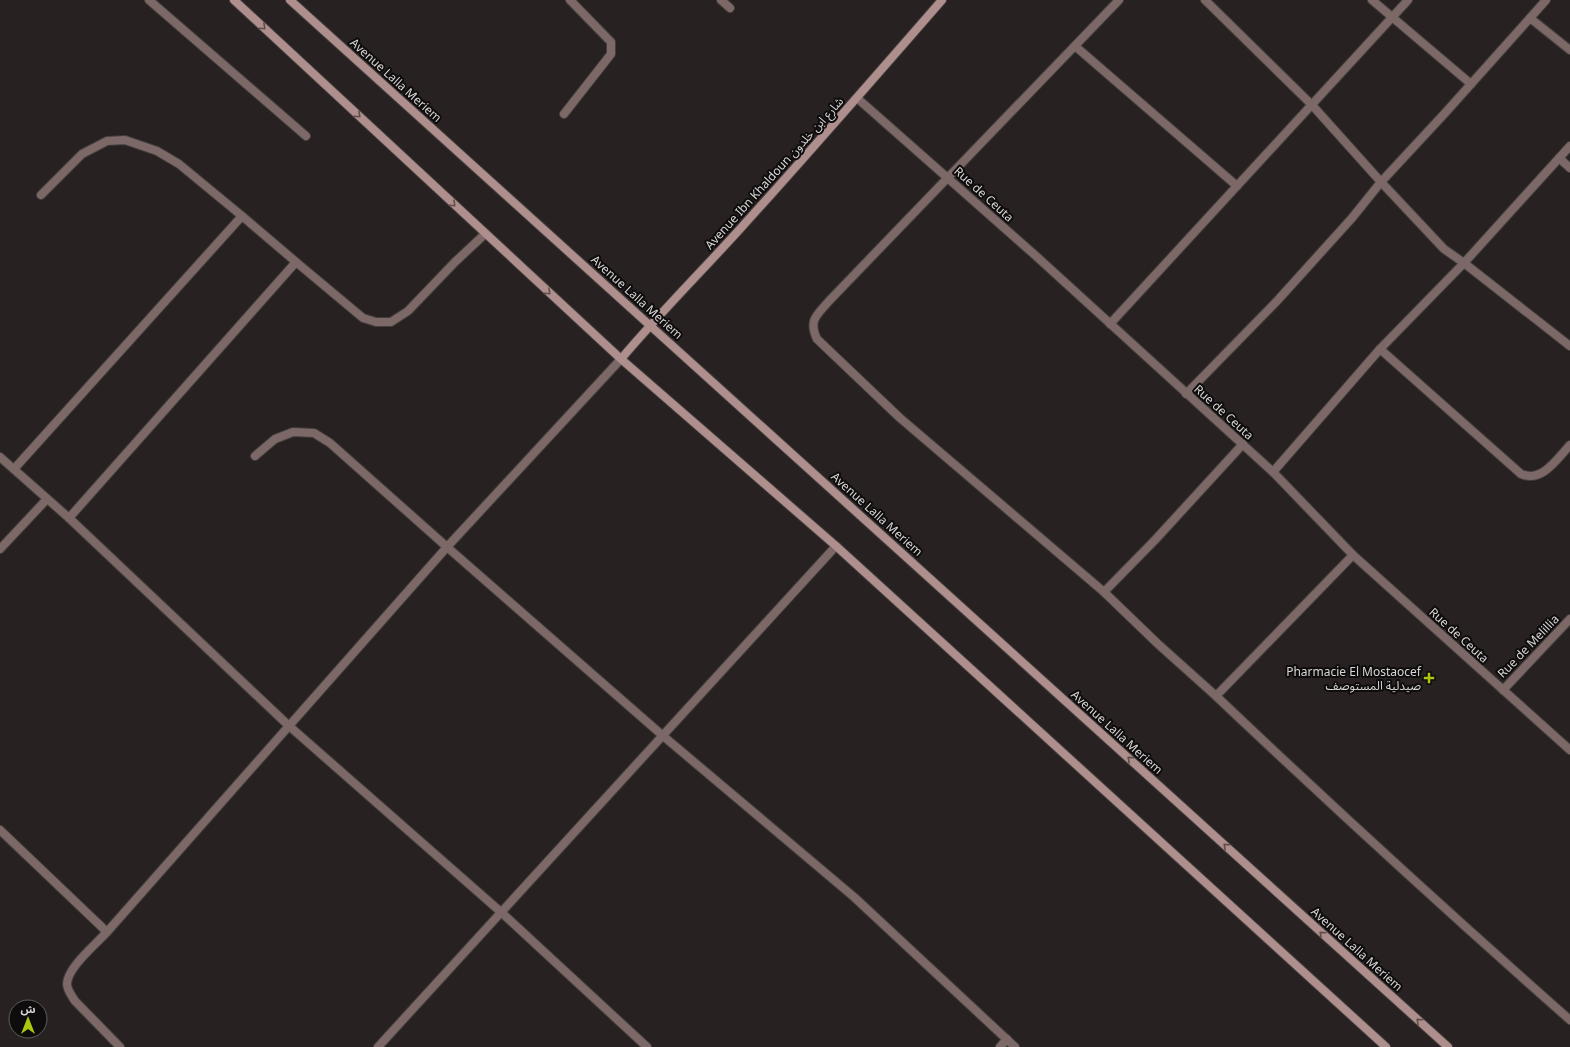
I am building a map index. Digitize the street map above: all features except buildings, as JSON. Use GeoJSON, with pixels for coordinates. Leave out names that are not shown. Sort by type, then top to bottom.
{"type":"FeatureCollection","features":[{"type":"Feature","properties":{"kind":"street"},"geometry":{"type":"LineString","coordinates":[[149,0],[306,136]]}},
{"type":"Feature","properties":{"kind":"street"},"geometry":{"type":"LineString","coordinates":[[234,0],[621,359],[836,546],[1386,1047]]}},
{"type":"Feature","properties":{"kind":"street","name":"Avenue Lalla Meriem"},"geometry":{"type":"LineString","coordinates":[[290,0],[1448,1047]]}},
{"type":"Feature","properties":{"kind":"street"},"geometry":{"type":"LineString","coordinates":[[564,114],[611,54],[611,42],[570,0]]}},
{"type":"Feature","properties":{"kind":"street"},"geometry":{"type":"LineString","coordinates":[[721,0],[730,8]]}},
{"type":"Feature","properties":{"kind":"street","name":"Avenue Ibn Khaldoun شارع ابن خلدون"},"geometry":{"type":"LineString","coordinates":[[621,359],[739,230],[942,0]]}},
{"type":"Feature","properties":{"kind":"street"},"geometry":{"type":"LineString","coordinates":[[1119,0],[829,301],[815,317],[813,329],[817,339],[900,418],[1104,592],[1328,802],[1570,1020]]}},
{"type":"Feature","properties":{"kind":"street"},"geometry":{"type":"LineString","coordinates":[[1205,0],[1312,105],[1380,182],[1444,249],[1570,346]]}},
{"type":"Feature","properties":{"kind":"street"},"geometry":{"type":"LineString","coordinates":[[1372,0],[1471,84]]}},
{"type":"Feature","properties":{"kind":"street"},"geometry":{"type":"LineString","coordinates":[[1110,324],[1408,0]]}},
{"type":"Feature","properties":{"kind":"street"},"geometry":{"type":"LineString","coordinates":[[1186,394],[1277,301],[1352,218],[1380,182],[1546,0]]}},
{"type":"Feature","properties":{"kind":"street"},"geometry":{"type":"LineString","coordinates":[[1530,18],[1570,50]]}},
{"type":"Feature","properties":{"kind":"street"},"geometry":{"type":"LineString","coordinates":[[1075,46],[1237,186]]}},
{"type":"Feature","properties":{"kind":"street","name":"Rue de Ceuta"},"geometry":{"type":"LineString","coordinates":[[857,98],[1243,444],[1273,472],[1353,555],[1570,750]]}},
{"type":"Feature","properties":{"kind":"street"},"geometry":{"type":"LineString","coordinates":[[41,195],[82,154],[107,141],[125,140],[157,151],[180,164],[363,318],[376,322],[390,322],[408,311],[455,262],[485,234]]}},
{"type":"Feature","properties":{"kind":"street"},"geometry":{"type":"LineString","coordinates":[[1273,472],[1380,349],[1464,263],[1570,146]]}},
{"type":"Feature","properties":{"kind":"street"},"geometry":{"type":"LineString","coordinates":[[1559,158],[1570,168]]}},
{"type":"Feature","properties":{"kind":"street"},"geometry":{"type":"LineString","coordinates":[[14,469],[242,216]]}},
{"type":"Feature","properties":{"kind":"street"},"geometry":{"type":"LineString","coordinates":[[69,518],[296,262]]}},
{"type":"Feature","properties":{"kind":"street"},"geometry":{"type":"LineString","coordinates":[[1380,349],[1521,474],[1527,476],[1537,476],[1547,470],[1570,445]]}},
{"type":"Feature","properties":{"kind":"street"},"geometry":{"type":"LineString","coordinates":[[120,1047],[75,1001],[67,985],[68,976],[288,725],[447,547],[621,359]]}},
{"type":"Feature","properties":{"kind":"street"},"geometry":{"type":"LineString","coordinates":[[255,456],[275,439],[293,432],[314,433],[330,443],[662,735],[854,896],[1015,1047]]}},
{"type":"Feature","properties":{"kind":"street"},"geometry":{"type":"LineString","coordinates":[[1104,592],[1155,540],[1243,444]]}},
{"type":"Feature","properties":{"kind":"street"},"geometry":{"type":"LineString","coordinates":[[0,457],[69,518],[288,725],[502,913],[647,1047]]}},
{"type":"Feature","properties":{"kind":"street"},"geometry":{"type":"LineString","coordinates":[[0,549],[48,499]]}},
{"type":"Feature","properties":{"kind":"street"},"geometry":{"type":"LineString","coordinates":[[378,1047],[836,546]]}},
{"type":"Feature","properties":{"kind":"street"},"geometry":{"type":"LineString","coordinates":[[1216,696],[1353,555]]}},
{"type":"Feature","properties":{"kind":"street","name":"Rue de Melillia"},"geometry":{"type":"LineString","coordinates":[[1503,690],[1570,619]]}},
{"type":"Feature","properties":{"kind":"street"},"geometry":{"type":"LineString","coordinates":[[0,830],[107,932]]}},
{"type":"Feature","properties":{"kind":"street"},"geometry":{"type":"LineString","coordinates":[[1000,1047],[1007,1039]]}},
{"type":"Feature","properties":{"kind":"place","name":"Pharmacie El Mostaocef صيدلية المستوصف"},"geometry":{"type":"Point","coordinates":[1429,678]}}]}
